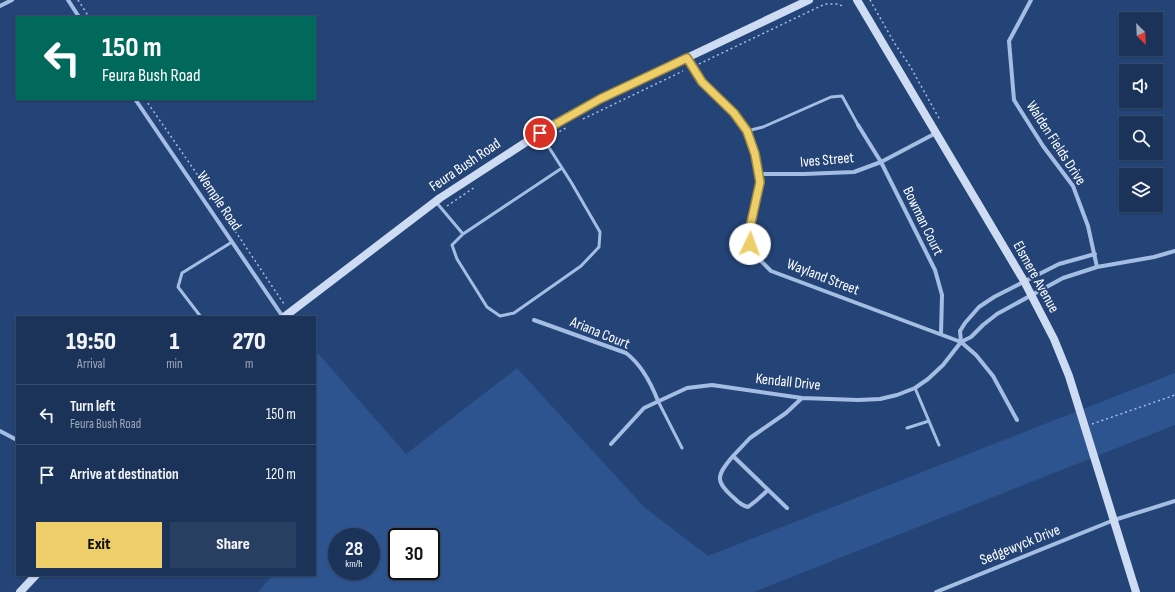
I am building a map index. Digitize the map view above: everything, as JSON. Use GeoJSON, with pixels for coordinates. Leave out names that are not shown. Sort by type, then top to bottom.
{"type":"FeatureCollection","features":[{"type":"Feature","properties":{"kind":"main road","name":"Feura Bush Road"},"geometry":{"type":"LineString","coordinates":[[284,316],[436,201],[540,133],[600,99],[809,0]]}},
{"type":"Feature","properties":{"kind":"main road","name":"Elsmere Avenue"},"geometry":{"type":"LineString","coordinates":[[857,0],[1024,281],[1054,339],[1085,427],[1136,592]]}},
{"type":"Feature","properties":{"kind":"main road"},"geometry":{"type":"LineString","coordinates":[[20,592],[35,576]]}},
{"type":"Feature","properties":{"kind":"street"},"geometry":{"type":"LineString","coordinates":[[0,6],[12,0]]}},
{"type":"Feature","properties":{"kind":"street"},"geometry":{"type":"LineString","coordinates":[[68,0],[78,16]]}},
{"type":"Feature","properties":{"kind":"street","name":"Walden Fields Drive"},"geometry":{"type":"LineString","coordinates":[[1031,0],[1009,41],[1014,100],[1043,146],[1073,186],[1088,226],[1097,267]]}},
{"type":"Feature","properties":{"kind":"street","name":"Wayland Street"},"geometry":{"type":"LineString","coordinates":[[687,58],[702,82],[734,113],[747,131],[755,154],[760,182],[751,223],[750,244],[758,258],[771,271],[961,342],[976,355],[993,376],[1017,420]]}},
{"type":"Feature","properties":{"kind":"street","name":"Wemple Road"},"geometry":{"type":"LineString","coordinates":[[136,100],[282,316]]}},
{"type":"Feature","properties":{"kind":"street","name":"Bowman Court"},"geometry":{"type":"LineString","coordinates":[[858,125],[881,162],[935,270],[942,295],[941,334]]}},
{"type":"Feature","properties":{"kind":"street","name":"Ives Street"},"geometry":{"type":"LineString","coordinates":[[759,174],[854,172],[881,162],[936,133]]}},
{"type":"Feature","properties":{"kind":"street"},"geometry":{"type":"LineString","coordinates":[[1031,295],[1064,278],[1097,267],[1154,257],[1175,251]]}},
{"type":"Feature","properties":{"kind":"street"},"geometry":{"type":"LineString","coordinates":[[1024,281],[1059,264],[1095,254]]}},
{"type":"Feature","properties":{"kind":"street","name":"Kendall Drive"},"geometry":{"type":"LineString","coordinates":[[961,342],[960,331],[979,307],[1024,281]]}},
{"type":"Feature","properties":{"kind":"street","name":"Kendall Drive"},"geometry":{"type":"LineString","coordinates":[[611,444],[644,408],[687,388],[712,385],[802,398],[858,400],[880,399],[897,395],[915,388],[928,379],[943,365],[961,342],[971,337],[997,314],[1031,295]]}},
{"type":"Feature","properties":{"kind":"street","name":"Ariana Court"},"geometry":{"type":"LineString","coordinates":[[534,320],[626,353],[644,373],[652,386],[658,401]]}},
{"type":"Feature","properties":{"kind":"street"},"geometry":{"type":"LineString","coordinates":[[768,490],[748,507],[741,504],[726,491],[720,483],[720,475],[733,456],[750,438],[786,413],[802,398]]}},
{"type":"Feature","properties":{"kind":"street"},"geometry":{"type":"LineString","coordinates":[[0,431],[16,439]]}},
{"type":"Feature","properties":{"kind":"street"},"geometry":{"type":"LineString","coordinates":[[733,456],[786,508]]}},
{"type":"Feature","properties":{"kind":"street","name":"Sedgewyck Drive"},"geometry":{"type":"LineString","coordinates":[[936,592],[1114,520],[1175,501]]}},
{"type":"Feature","properties":{"kind":"street"},"geometry":{"type":"LineString","coordinates":[[949,586],[951,592]]}},
{"type":"Feature","properties":{"kind":"lane"},"geometry":{"type":"LineString","coordinates":[[747,131],[763,127],[831,97],[842,96],[858,125]]}},
{"type":"Feature","properties":{"kind":"lane"},"geometry":{"type":"LineString","coordinates":[[540,133],[544,141],[562,168],[600,232],[599,247],[581,266],[514,313],[500,316],[487,307],[457,259],[452,245],[463,234],[562,168]]}},
{"type":"Feature","properties":{"kind":"lane"},"geometry":{"type":"LineString","coordinates":[[436,201],[463,234]]}},
{"type":"Feature","properties":{"kind":"lane"},"geometry":{"type":"LineString","coordinates":[[200,316],[178,287],[182,274],[232,242]]}},
{"type":"Feature","properties":{"kind":"lane"},"geometry":{"type":"LineString","coordinates":[[915,388],[939,445]]}},
{"type":"Feature","properties":{"kind":"lane"},"geometry":{"type":"LineString","coordinates":[[658,401],[682,448]]}},
{"type":"Feature","properties":{"kind":"lane"},"geometry":{"type":"LineString","coordinates":[[907,428],[929,421]]}},
{"type":"Feature","properties":{"kind":"path"},"geometry":{"type":"LineString","coordinates":[[78,0],[89,16]]}},
{"type":"Feature","properties":{"kind":"path"},"geometry":{"type":"LineString","coordinates":[[699,64],[826,4],[839,4],[842,6]]}},
{"type":"Feature","properties":{"kind":"path"},"geometry":{"type":"LineString","coordinates":[[582,120],[683,72]]}},
{"type":"Feature","properties":{"kind":"path"},"geometry":{"type":"LineString","coordinates":[[146,100],[284,304]]}},
{"type":"Feature","properties":{"kind":"path"},"geometry":{"type":"LineString","coordinates":[[544,141],[569,127]]}},
{"type":"Feature","properties":{"kind":"path"},"geometry":{"type":"LineString","coordinates":[[442,209],[476,186]]}},
{"type":"Feature","properties":{"kind":"path"},"geometry":{"type":"LineString","coordinates":[[1085,427],[1175,395]]}},
{"type":"Feature","properties":{"kind":"shaded area"},"geometry":{"type":"Polygon","coordinates":[[[316,351],[406,454],[517,368],[644,507],[708,556],[1175,373],[1175,425],[754,592],[258,592],[272,576],[316,576],[316,351]]]}},
{"type":"Feature","properties":{"kind":"route"},"geometry":{"type":"LineString","coordinates":[[540,133],[600,99],[687,58],[702,82],[734,113],[747,131],[755,154],[760,182],[751,223],[750,244]]}}]}
